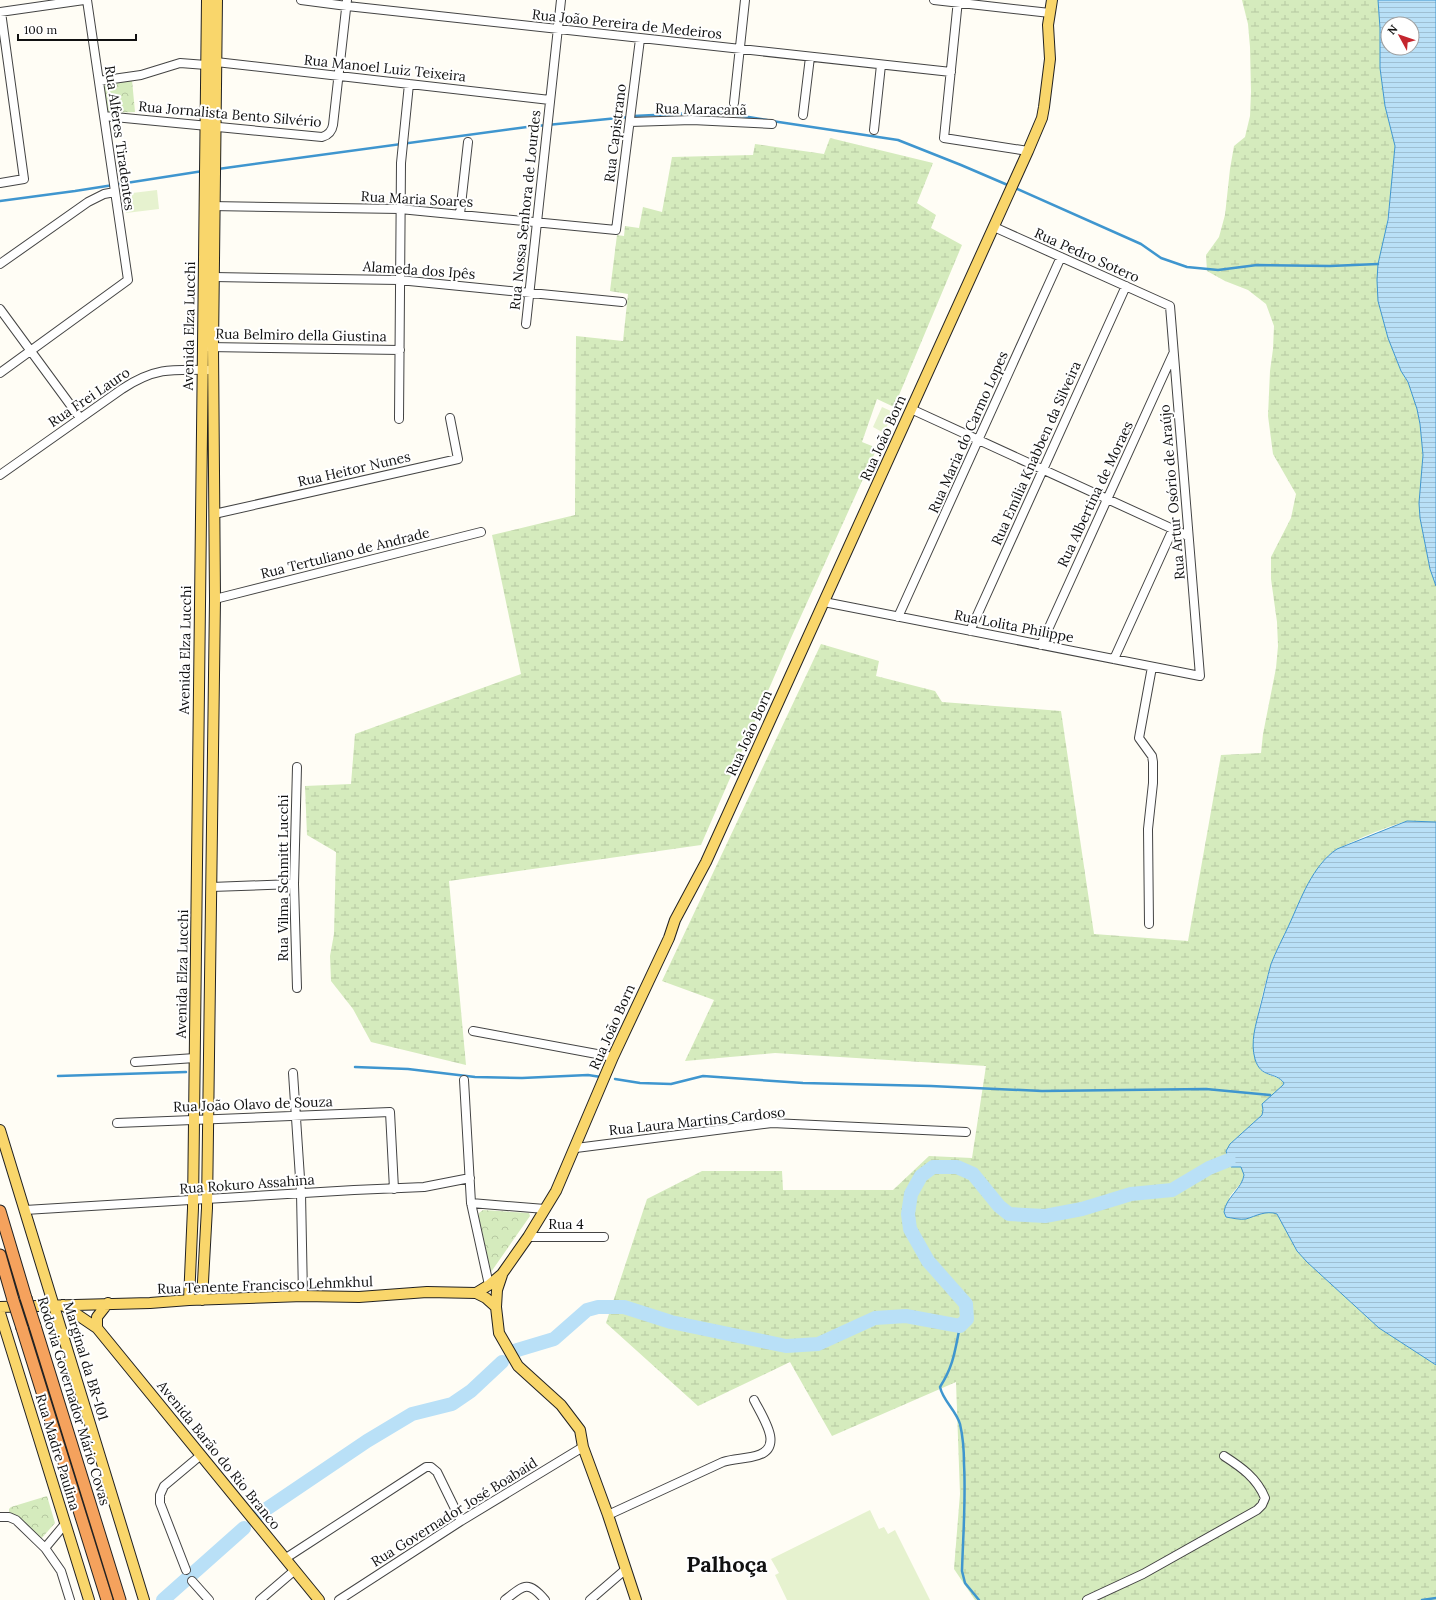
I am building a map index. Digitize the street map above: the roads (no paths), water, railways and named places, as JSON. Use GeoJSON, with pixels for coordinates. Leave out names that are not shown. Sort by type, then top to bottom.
{"type":"FeatureCollection","features":[{"type":"Feature","properties":{"kind":"highway","name":"Rodovia Governador Mário Covas"},"geometry":{"type":"LineString","coordinates":[[0,1211],[120,1600]]}},
{"type":"Feature","properties":{"kind":"highway","name":"Rodovia Governador Mário Covas"},"geometry":{"type":"LineString","coordinates":[[0,1255],[107,1600]]}},
{"type":"Feature","properties":{"kind":"main road","name":"Avenida Elza Lucchi"},"geometry":{"type":"LineString","coordinates":[[207,0],[206,65],[211,126]]}},
{"type":"Feature","properties":{"kind":"main road","name":"Avenida Elza Lucchi"},"geometry":{"type":"LineString","coordinates":[[189,1300],[193,1200],[199,708],[208,370],[210,164],[211,126],[216,62],[217,0]]}},
{"type":"Feature","properties":{"kind":"main road","name":"Rua João Born"},"geometry":{"type":"LineString","coordinates":[[502,1274],[528,1237],[556,1191],[576,1148],[613,1057],[669,938],[675,920],[706,862],[1028,151],[1042,118],[1044,107],[1050,59],[1048,25],[1052,0]]}},
{"type":"Feature","properties":{"kind":"main road","name":"Avenida Elza Lucchi"},"geometry":{"type":"LineString","coordinates":[[208,347],[214,277],[210,206]]}},
{"type":"Feature","properties":{"kind":"main road","name":"Avenida Elza Lucchi"},"geometry":{"type":"LineString","coordinates":[[202,1300],[207,1200],[216,599],[208,370]]}},
{"type":"Feature","properties":{"kind":"main road"},"geometry":{"type":"LineString","coordinates":[[199,708],[214,707]]}},
{"type":"Feature","properties":{"kind":"main road","name":"Marginal da BR-101"},"geometry":{"type":"LineString","coordinates":[[0,1130],[49,1289],[59,1306],[144,1600]]}},
{"type":"Feature","properties":{"kind":"main road"},"geometry":{"type":"LineString","coordinates":[[476,1293],[489,1285],[502,1274]]}},
{"type":"Feature","properties":{"kind":"main road"},"geometry":{"type":"LineString","coordinates":[[502,1274],[497,1290],[496,1306],[499,1333],[518,1366],[561,1405],[580,1430],[583,1446],[636,1600]]}},
{"type":"Feature","properties":{"kind":"main road"},"geometry":{"type":"LineString","coordinates":[[36,1306],[42,1302],[49,1289]]}},
{"type":"Feature","properties":{"kind":"main road","name":"Rua Tenente Francisco Lehmkhul"},"geometry":{"type":"LineString","coordinates":[[0,1307],[150,1303],[189,1300],[303,1296],[359,1296],[418,1292],[476,1293]]}},
{"type":"Feature","properties":{"kind":"main road"},"geometry":{"type":"LineString","coordinates":[[476,1293],[486,1298],[496,1306]]}},
{"type":"Feature","properties":{"kind":"main road"},"geometry":{"type":"LineString","coordinates":[[97,1328],[97,1317],[108,1304]]}},
{"type":"Feature","properties":{"kind":"main road","name":"Avenida Barão do Rio Branco"},"geometry":{"type":"LineString","coordinates":[[59,1306],[97,1328],[320,1600]]}},
{"type":"Feature","properties":{"kind":"main road","name":"Rua Madre Paulina"},"geometry":{"type":"LineString","coordinates":[[0,1313],[89,1600]]}},
{"type":"Feature","properties":{"kind":"street"},"geometry":{"type":"LineString","coordinates":[[0,183],[24,179],[0,12],[85,0]]}},
{"type":"Feature","properties":{"kind":"street","name":"Rua Alferes Tiradentes"},"geometry":{"type":"LineString","coordinates":[[31,351],[128,280],[99,81],[85,0]]}},
{"type":"Feature","properties":{"kind":"street","name":"Rua João Pereira de Medeiros"},"geometry":{"type":"LineString","coordinates":[[301,0],[347,3],[558,30],[951,72]]}},
{"type":"Feature","properties":{"kind":"street","name":"Rua Nossa Senhora de Lourdes"},"geometry":{"type":"LineString","coordinates":[[526,324],[561,0]]}},
{"type":"Feature","properties":{"kind":"street"},"geometry":{"type":"LineString","coordinates":[[734,103],[745,0]]}},
{"type":"Feature","properties":{"kind":"street"},"geometry":{"type":"LineString","coordinates":[[934,0],[958,1],[1050,13]]}},
{"type":"Feature","properties":{"kind":"street"},"geometry":{"type":"LineString","coordinates":[[958,1],[944,138],[1028,151]]}},
{"type":"Feature","properties":{"kind":"street"},"geometry":{"type":"LineString","coordinates":[[339,76],[347,3]]}},
{"type":"Feature","properties":{"kind":"street","name":"Rua Capistrano"},"geometry":{"type":"LineString","coordinates":[[616,230],[640,39]]}},
{"type":"Feature","properties":{"kind":"street"},"geometry":{"type":"LineString","coordinates":[[803,115],[810,57]]}},
{"type":"Feature","properties":{"kind":"street","name":"Rua Manoel Luiz Teixeira"},"geometry":{"type":"LineString","coordinates":[[216,62],[550,100]]}},
{"type":"Feature","properties":{"kind":"street"},"geometry":{"type":"LineString","coordinates":[[99,81],[140,75],[180,63],[206,65]]}},
{"type":"Feature","properties":{"kind":"street"},"geometry":{"type":"LineString","coordinates":[[874,130],[881,65]]}},
{"type":"Feature","properties":{"kind":"street","name":"Rua Jornalista Bento Silvério"},"geometry":{"type":"LineString","coordinates":[[104,116],[322,137],[330,133],[333,125],[339,76]]}},
{"type":"Feature","properties":{"kind":"street"},"geometry":{"type":"LineString","coordinates":[[399,419],[400,209],[402,149],[409,84]]}},
{"type":"Feature","properties":{"kind":"street","name":"Rua Maracanã"},"geometry":{"type":"LineString","coordinates":[[630,121],[692,120],[772,124]]}},
{"type":"Feature","properties":{"kind":"street"},"geometry":{"type":"LineString","coordinates":[[460,214],[468,142]]}},
{"type":"Feature","properties":{"kind":"street"},"geometry":{"type":"LineString","coordinates":[[0,264],[88,202],[115,190]]}},
{"type":"Feature","properties":{"kind":"street","name":"Rua Maria Soares"},"geometry":{"type":"LineString","coordinates":[[210,206],[400,209],[537,221],[616,230]]}},
{"type":"Feature","properties":{"kind":"street","name":"Rua Pedro Sotero"},"geometry":{"type":"LineString","coordinates":[[994,227],[1170,306]]}},
{"type":"Feature","properties":{"kind":"street","name":"Rua Maria do Carmo Lopes"},"geometry":{"type":"LineString","coordinates":[[898,617],[1061,258]]}},
{"type":"Feature","properties":{"kind":"street","name":"Alameda dos Ipês"},"geometry":{"type":"LineString","coordinates":[[214,277],[399,280],[622,302]]}},
{"type":"Feature","properties":{"kind":"street","name":"Rua Emília Knabben da Silveira"},"geometry":{"type":"LineString","coordinates":[[970,631],[1126,286]]}},
{"type":"Feature","properties":{"kind":"street","name":"Rua Artur Osório de Araújo"},"geometry":{"type":"LineString","coordinates":[[1170,306],[1200,676]]}},
{"type":"Feature","properties":{"kind":"street"},"geometry":{"type":"LineString","coordinates":[[0,309],[80,418]]}},
{"type":"Feature","properties":{"kind":"street","name":"Rua Belmiro della Giustina"},"geometry":{"type":"LineString","coordinates":[[208,347],[400,350]]}},
{"type":"Feature","properties":{"kind":"street"},"geometry":{"type":"LineString","coordinates":[[0,373],[31,351]]}},
{"type":"Feature","properties":{"kind":"street","name":"Rua Albertina de Moraes"},"geometry":{"type":"LineString","coordinates":[[1041,645],[1174,354]]}},
{"type":"Feature","properties":{"kind":"street","name":"Rua Frei Lauro"},"geometry":{"type":"LineString","coordinates":[[0,475],[122,389],[142,377],[164,371],[208,370]]}},
{"type":"Feature","properties":{"kind":"street"},"geometry":{"type":"LineString","coordinates":[[911,410],[1188,536]]}},
{"type":"Feature","properties":{"kind":"street","name":"Rua Heitor Nunes"},"geometry":{"type":"LineString","coordinates":[[214,514],[458,459],[450,418]]}},
{"type":"Feature","properties":{"kind":"street"},"geometry":{"type":"LineString","coordinates":[[1114,659],[1172,529]]}},
{"type":"Feature","properties":{"kind":"street","name":"Rua Tertuliano de Andrade"},"geometry":{"type":"LineString","coordinates":[[216,599],[481,532]]}},
{"type":"Feature","properties":{"kind":"street","name":"Rua Lolita Philippe"},"geometry":{"type":"LineString","coordinates":[[824,602],[1200,676]]}},
{"type":"Feature","properties":{"kind":"street"},"geometry":{"type":"LineString","coordinates":[[1149,924],[1148,821],[1153,783],[1153,762],[1152,756],[1138,738],[1152,666]]}},
{"type":"Feature","properties":{"kind":"street","name":"Rua Vilma Schmitt Lucchi"},"geometry":{"type":"LineString","coordinates":[[297,767],[294,884],[297,988]]}},
{"type":"Feature","properties":{"kind":"street"},"geometry":{"type":"LineString","coordinates":[[211,887],[294,884]]}},
{"type":"Feature","properties":{"kind":"street"},"geometry":{"type":"LineString","coordinates":[[473,1031],[613,1057]]}},
{"type":"Feature","properties":{"kind":"street"},"geometry":{"type":"LineString","coordinates":[[135,1062],[195,1058]]}},
{"type":"Feature","properties":{"kind":"street"},"geometry":{"type":"LineString","coordinates":[[293,1073],[301,1193],[303,1296]]}},
{"type":"Feature","properties":{"kind":"street"},"geometry":{"type":"LineString","coordinates":[[464,1080],[471,1203],[489,1285]]}},
{"type":"Feature","properties":{"kind":"street","name":"Rua João Olavo de Souza"},"geometry":{"type":"LineString","coordinates":[[117,1123],[390,1112],[394,1189]]}},
{"type":"Feature","properties":{"kind":"street","name":"Rua Laura Martins Cardoso"},"geometry":{"type":"LineString","coordinates":[[576,1148],[772,1123],[966,1132]]}},
{"type":"Feature","properties":{"kind":"street","name":"Rua Rokuro Assahina"},"geometry":{"type":"LineString","coordinates":[[25,1210],[424,1187],[470,1178]]}},
{"type":"Feature","properties":{"kind":"street"},"geometry":{"type":"LineString","coordinates":[[471,1203],[546,1209]]}},
{"type":"Feature","properties":{"kind":"street","name":"Rua 4"},"geometry":{"type":"LineString","coordinates":[[528,1237],[604,1237]]}},
{"type":"Feature","properties":{"kind":"street"},"geometry":{"type":"LineString","coordinates":[[608,1515],[723,1462],[731,1459],[763,1454],[771,1444],[771,1437],[754,1400]]}},
{"type":"Feature","properties":{"kind":"street","name":"Rua Governador José Boabaid"},"geometry":{"type":"LineString","coordinates":[[339,1600],[461,1521],[583,1446]]}},
{"type":"Feature","properties":{"kind":"street"},"geometry":{"type":"LineString","coordinates":[[186,1570],[160,1503],[160,1495],[164,1486],[201,1455]]}},
{"type":"Feature","properties":{"kind":"street"},"geometry":{"type":"LineString","coordinates":[[1087,1600],[1143,1574],[1257,1510],[1262,1505],[1265,1498],[1262,1489],[1250,1474],[1224,1456]]}},
{"type":"Feature","properties":{"kind":"street"},"geometry":{"type":"LineString","coordinates":[[286,1558],[426,1467],[431,1467],[437,1472],[461,1521]]}},
{"type":"Feature","properties":{"kind":"street"},"geometry":{"type":"LineString","coordinates":[[0,1517],[8,1517],[16,1520],[45,1548],[61,1571],[70,1600]]}},
{"type":"Feature","properties":{"kind":"street"},"geometry":{"type":"LineString","coordinates":[[45,1548],[65,1524]]}},
{"type":"Feature","properties":{"kind":"street"},"geometry":{"type":"LineString","coordinates":[[590,1600],[626,1569]]}},
{"type":"Feature","properties":{"kind":"street"},"geometry":{"type":"LineString","coordinates":[[260,1600],[295,1570]]}},
{"type":"Feature","properties":{"kind":"street"},"geometry":{"type":"LineString","coordinates":[[192,1581],[209,1600]]}},
{"type":"Feature","properties":{"kind":"street"},"geometry":{"type":"LineString","coordinates":[[505,1600],[520,1589],[527,1586],[535,1588],[545,1600]]}},
{"type":"Feature","properties":{"kind":"water"},"geometry":{"type":"Polygon","coordinates":[[[1378,0],[1436,0],[1436,586],[1430,569],[1420,518],[1419,503],[1423,455],[1417,409],[1408,382],[1401,371],[1388,338],[1378,301],[1378,264],[1388,220],[1395,146],[1385,106],[1380,56],[1420,56],[1420,16],[1380,16],[1380,28],[1378,0]]]}},
{"type":"Feature","properties":{"kind":"water"},"geometry":{"type":"Polygon","coordinates":[[[1407,821],[1436,822],[1436,1365],[1379,1328],[1307,1262],[1297,1251],[1277,1214],[1265,1213],[1246,1219],[1241,1219],[1226,1217],[1224,1212],[1225,1207],[1243,1180],[1244,1175],[1241,1167],[1231,1167],[1226,1151],[1230,1144],[1262,1115],[1262,1104],[1284,1083],[1277,1077],[1261,1070],[1255,1059],[1253,1040],[1271,964],[1303,894],[1321,864],[1337,849],[1407,821]]]}},
{"type":"Feature","properties":{"kind":"waterway"},"geometry":{"type":"LineString","coordinates":[[633,116],[718,112],[767,120]]}},
{"type":"Feature","properties":{"kind":"waterway"},"geometry":{"type":"LineString","coordinates":[[218,169],[527,127],[628,117]]}},
{"type":"Feature","properties":{"kind":"waterway"},"geometry":{"type":"LineString","coordinates":[[772,121],[898,140],[1010,186]]}},
{"type":"Feature","properties":{"kind":"waterway"},"geometry":{"type":"LineString","coordinates":[[0,201],[203,171]]}},
{"type":"Feature","properties":{"kind":"waterway"},"geometry":{"type":"LineString","coordinates":[[1015,188],[1141,244],[1161,258],[1187,267],[1218,270],[1257,265],[1330,266],[1378,264]]}},
{"type":"Feature","properties":{"kind":"waterway"},"geometry":{"type":"LineString","coordinates":[[355,1067],[408,1069],[475,1077],[522,1078],[588,1075],[601,1077]]}},
{"type":"Feature","properties":{"kind":"waterway"},"geometry":{"type":"LineString","coordinates":[[58,1076],[186,1072]]}},
{"type":"Feature","properties":{"kind":"waterway"},"geometry":{"type":"LineString","coordinates":[[615,1079],[640,1083],[671,1084],[703,1076],[803,1083],[931,1086],[1042,1091],[1206,1089],[1270,1095]]}},
{"type":"Feature","properties":{"kind":"waterway"},"geometry":{"type":"LineString","coordinates":[[514,1351],[554,1339],[587,1310],[598,1307],[624,1307],[671,1322],[786,1346],[818,1344],[875,1318],[906,1316],[960,1326],[967,1319],[966,1304],[928,1261],[910,1229],[908,1214],[911,1194],[921,1176],[933,1167],[957,1167],[973,1174],[999,1206],[1009,1214],[1045,1216],[1082,1209],[1131,1194],[1172,1190],[1209,1168],[1229,1160]]}},
{"type":"Feature","properties":{"kind":"waterway"},"geometry":{"type":"LineString","coordinates":[[960,1326],[951,1364],[940,1387],[944,1397],[956,1414],[963,1439],[965,1491],[962,1571],[965,1583],[979,1600]]}},
{"type":"Feature","properties":{"kind":"waterway"},"geometry":{"type":"LineString","coordinates":[[259,1514],[367,1441],[412,1414],[452,1404],[471,1391],[502,1362]]}},
{"type":"Feature","properties":{"kind":"waterway"},"geometry":{"type":"LineString","coordinates":[[163,1600],[244,1528]]}},
{"type":"Feature","properties":{"kind":"waterway"},"geometry":{"type":"LineString","coordinates":[[1422,1600],[1436,1598]]}},
{"type":"Feature","properties":{"kind":"district","name":"Palhoça"},"geometry":{"type":"Point","coordinates":[727,1564]}}]}
